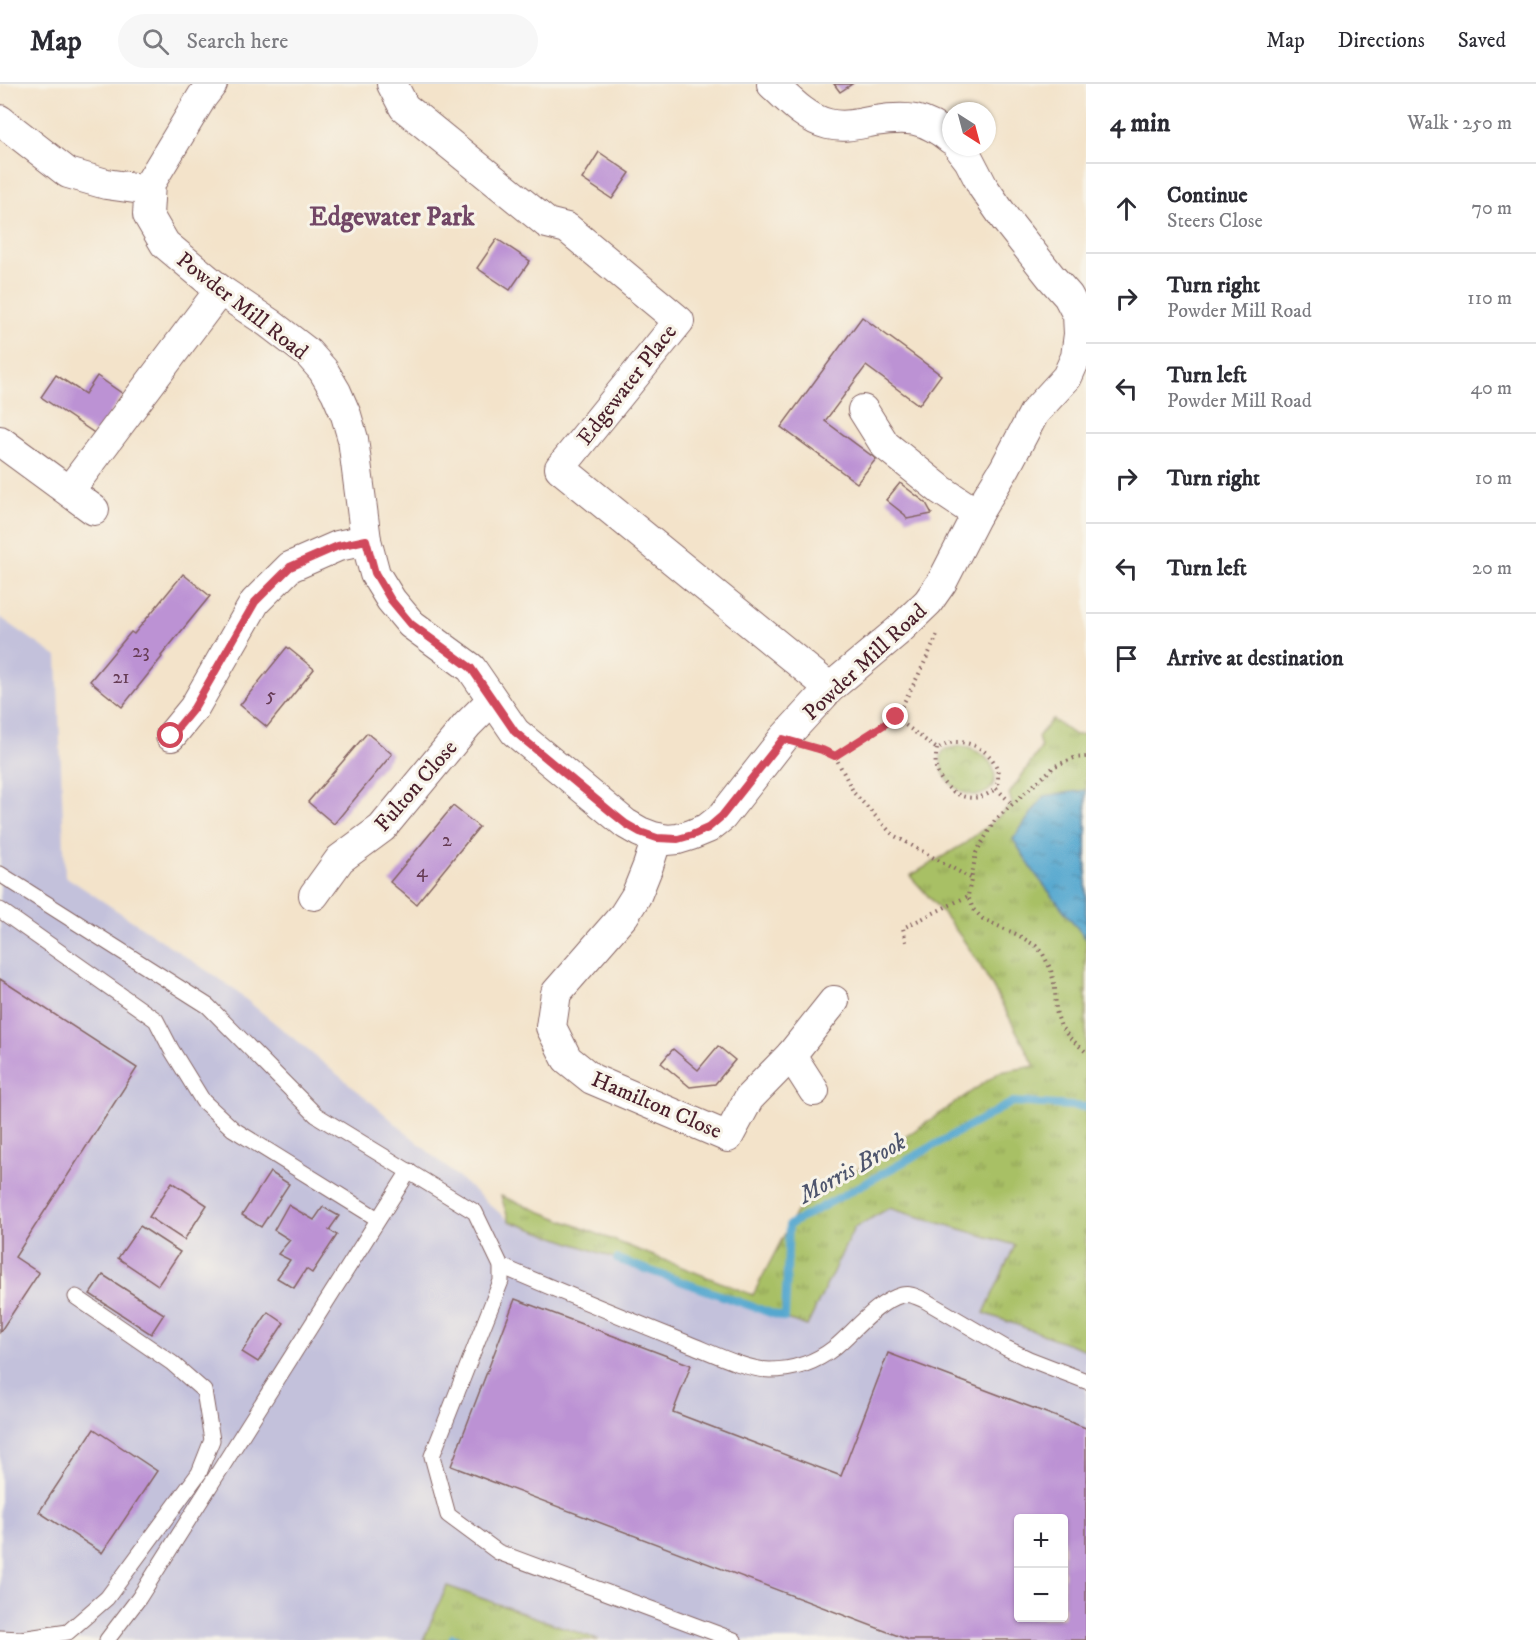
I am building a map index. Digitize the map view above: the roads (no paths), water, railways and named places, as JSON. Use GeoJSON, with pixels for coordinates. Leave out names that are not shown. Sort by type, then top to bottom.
{"type":"FeatureCollection","features":[{"type":"Feature","properties":{"kind":"street","name":"Powder Mill Road"},"geometry":{"type":"LineString","coordinates":[[212,84],[150,183],[148,215],[165,244],[220,290],[308,353],[323,370],[346,415],[353,439],[366,540],[375,573],[391,600],[411,624],[471,668],[515,732],[626,824],[657,838],[678,839],[692,835],[708,828],[722,816],[783,739],[830,688],[898,631],[928,602],[942,582],[1034,413],[1067,376],[1076,357],[1079,334],[1078,315],[1068,296],[1006,220],[983,188],[966,156]]}},
{"type":"Feature","properties":{"kind":"street","name":"Edgewater Place"},"geometry":{"type":"LineString","coordinates":[[392,84],[404,107],[547,223],[567,228],[679,321],[560,468],[830,688]]}},
{"type":"Feature","properties":{"kind":"street"},"geometry":{"type":"LineString","coordinates":[[772,84],[802,112],[826,124],[850,127],[873,121],[905,118],[924,121],[942,132]]}},
{"type":"Feature","properties":{"kind":"street"},"geometry":{"type":"LineString","coordinates":[[0,120],[68,173],[106,184],[149,190]]}},
{"type":"Feature","properties":{"kind":"street"},"geometry":{"type":"LineString","coordinates":[[69,491],[220,290]]}},
{"type":"Feature","properties":{"kind":"street"},"geometry":{"type":"LineString","coordinates":[[863,410],[885,445],[942,490],[978,514]]}},
{"type":"Feature","properties":{"kind":"street"},"geometry":{"type":"LineString","coordinates":[[0,441],[94,510]]}},
{"type":"Feature","properties":{"kind":"street"},"geometry":{"type":"LineString","coordinates":[[171,736],[194,708],[255,602],[290,567],[338,546],[366,540]]}},
{"type":"Feature","properties":{"kind":"street","name":"Fulton Close"},"geometry":{"type":"LineString","coordinates":[[314,895],[340,859],[382,828],[467,725],[492,700]]}},
{"type":"Feature","properties":{"kind":"street","name":"Hamilton Close"},"geometry":{"type":"LineString","coordinates":[[657,838],[636,896],[624,915],[556,993],[551,1028],[567,1059],[592,1079],[728,1137],[749,1098],[790,1055],[834,1001]]}},
{"type":"Feature","properties":{"kind":"street"},"geometry":{"type":"LineString","coordinates":[[790,1055],[814,1091]]}},
{"type":"Feature","properties":{"kind":"lane"},"geometry":{"type":"LineString","coordinates":[[0,874],[208,1006],[316,1115],[475,1212],[501,1266],[501,1281],[432,1456],[448,1515],[498,1552],[734,1640]]}},
{"type":"Feature","properties":{"kind":"lane"},"geometry":{"type":"LineString","coordinates":[[0,910],[156,1020],[203,1101],[233,1129],[378,1219]]}},
{"type":"Feature","properties":{"kind":"lane"},"geometry":{"type":"LineString","coordinates":[[107,1640],[140,1598],[409,1171]]}},
{"type":"Feature","properties":{"kind":"lane"},"geometry":{"type":"LineString","coordinates":[[501,1266],[713,1353],[747,1366],[768,1370],[796,1367],[813,1361],[833,1349],[885,1303],[910,1294],[1006,1348],[1086,1381]]}},
{"type":"Feature","properties":{"kind":"lane"},"geometry":{"type":"LineString","coordinates":[[0,1638],[21,1639],[68,1632],[107,1599],[199,1473],[212,1440],[204,1391],[172,1363],[76,1298]]}},
{"type":"Feature","properties":{"kind":"water"},"geometry":{"type":"Polygon","coordinates":[[[1086,790],[1086,939],[1036,875],[1013,839],[1044,796],[1086,790]]]}},
{"type":"Feature","properties":{"kind":"waterway","name":"Morris Brook"},"geometry":{"type":"LineString","coordinates":[[617,1259],[785,1318],[789,1225],[1013,1102],[1086,1107]]}},
{"type":"Feature","properties":{"kind":"waterway"},"geometry":{"type":"LineString","coordinates":[[452,1640],[453,1638],[457,1640]]}},
{"type":"Feature","properties":{"kind":"district","name":"Edgewater Park"},"geometry":{"type":"Point","coordinates":[392,216]}}]}
